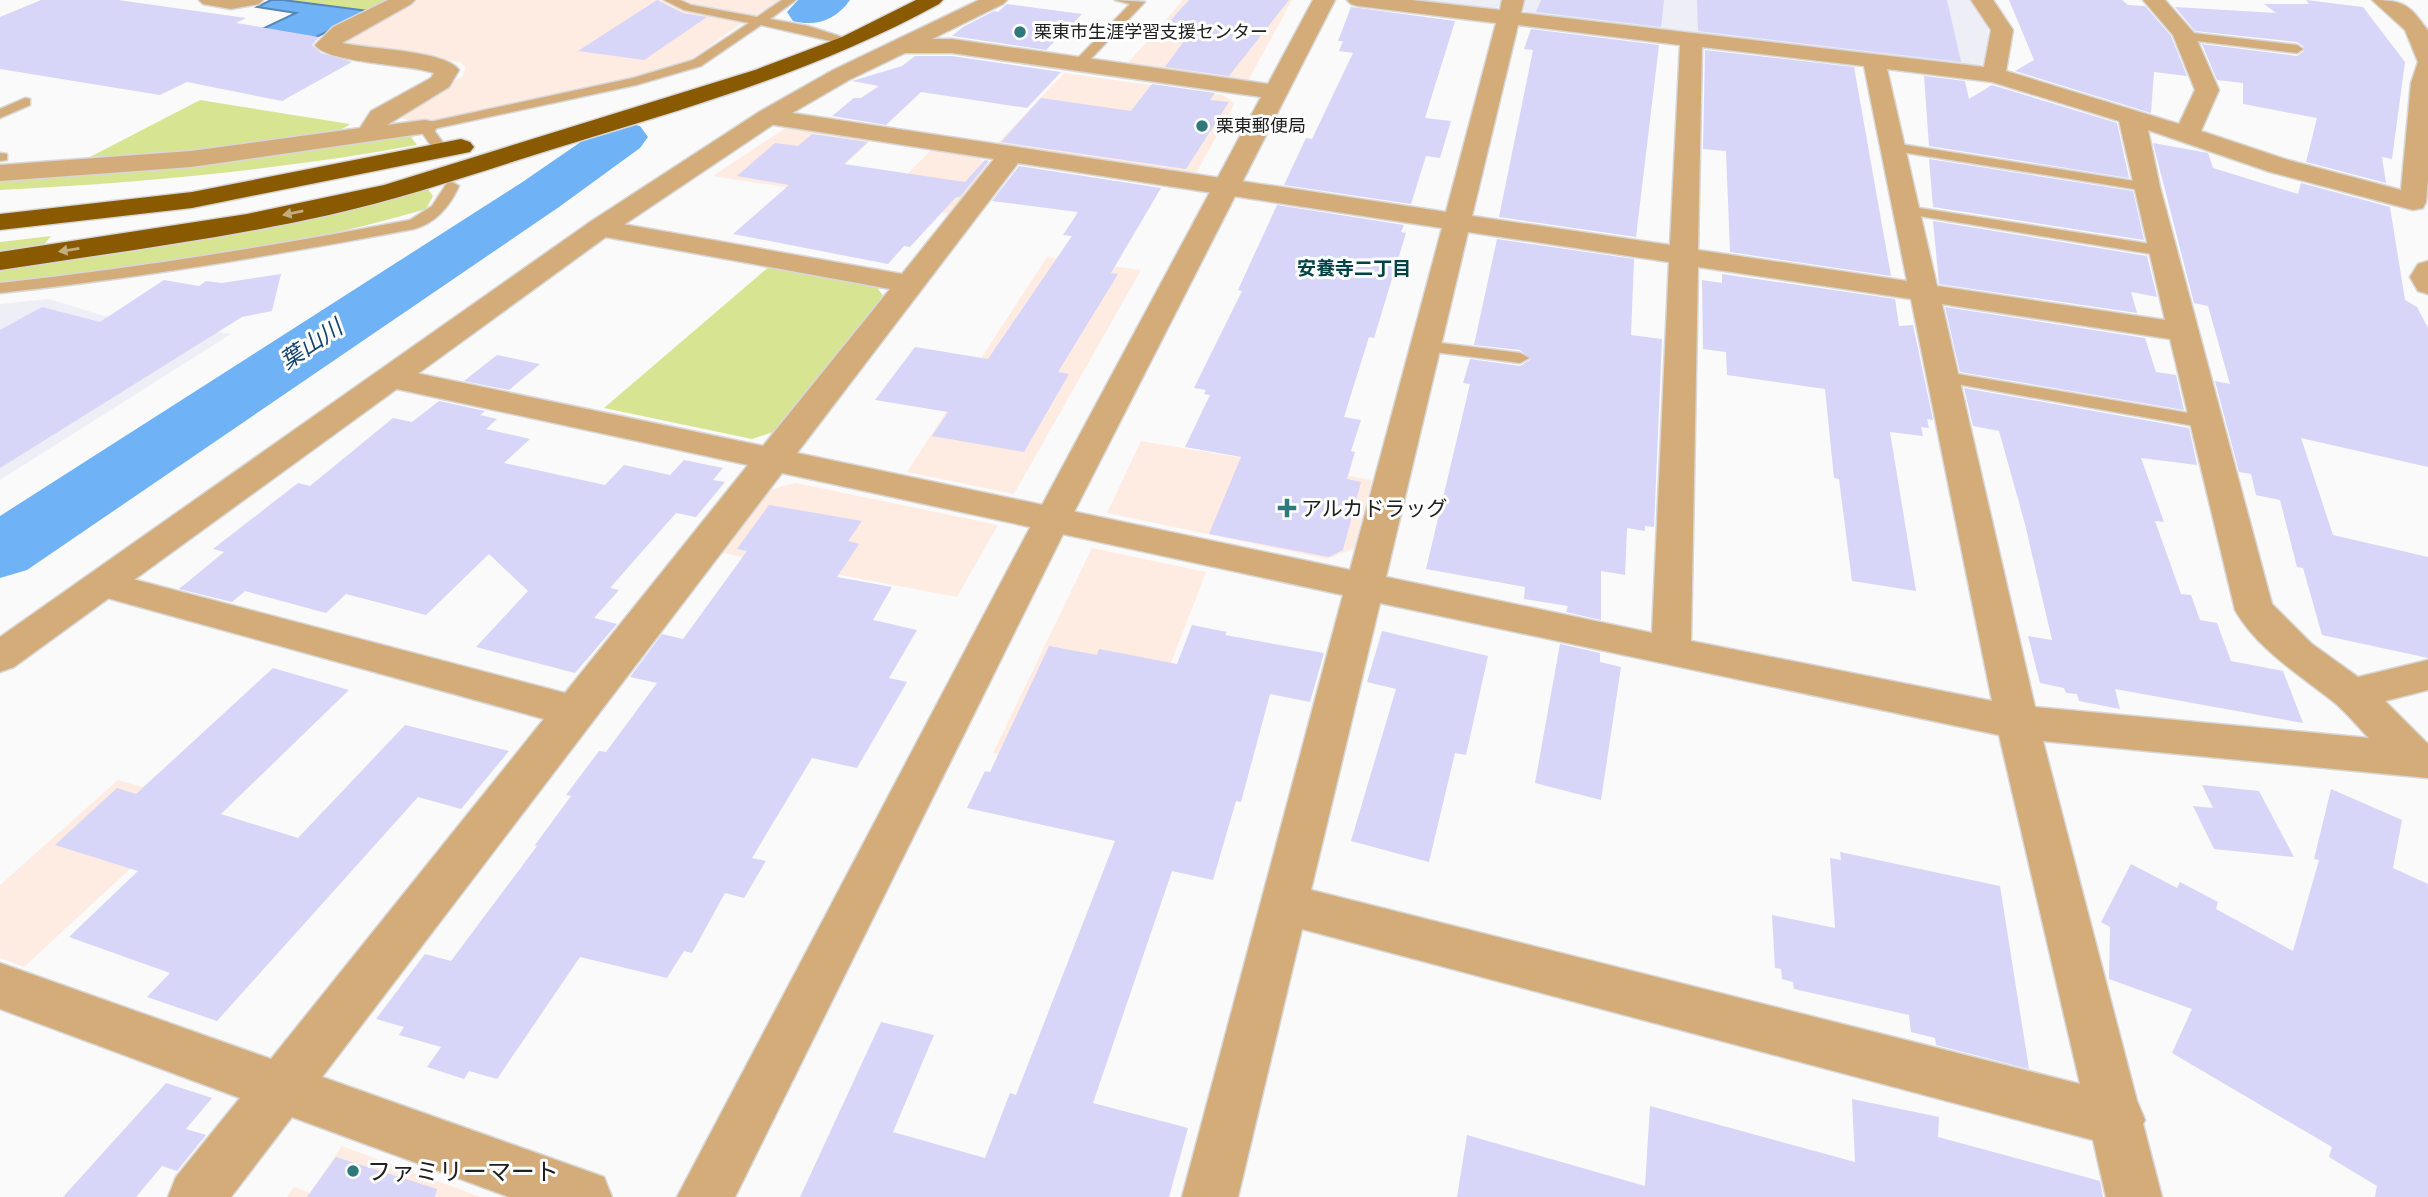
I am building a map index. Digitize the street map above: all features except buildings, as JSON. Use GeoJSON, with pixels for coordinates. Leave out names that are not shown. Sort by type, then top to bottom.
{"type":"FeatureCollection","features":[{"type":"Feature","properties":{"kind":"highway"},"geometry":{"type":"LineString","coordinates":[[0,222],[191,200],[461,147],[608,111],[701,83],[782,52],[884,0]]}},
{"type":"Feature","properties":{"kind":"highway"},"geometry":{"type":"LineString","coordinates":[[0,261],[235,224],[330,206],[469,169],[547,142],[656,111],[782,68],[848,41],[932,0]]}},
{"type":"Feature","properties":{"kind":"highway"},"geometry":{"type":"LineString","coordinates":[[0,236],[176,213],[325,188],[547,142]]}},
{"type":"Feature","properties":{"kind":"highway"},"geometry":{"type":"LineString","coordinates":[[0,199],[120,191],[362,167]]}},
{"type":"Feature","properties":{"kind":"street"},"geometry":{"type":"LineString","coordinates":[[210,0],[231,3],[252,0]]}},
{"type":"Feature","properties":{"kind":"street"},"geometry":{"type":"LineString","coordinates":[[368,135],[380,116],[441,82],[447,70],[431,64],[326,45],[341,32],[404,0]]}},
{"type":"Feature","properties":{"kind":"street"},"geometry":{"type":"LineString","coordinates":[[0,657],[600,228],[768,117],[898,46],[996,0]]}},
{"type":"Feature","properties":{"kind":"street"},"geometry":{"type":"LineString","coordinates":[[705,1197],[1052,520],[1324,0]]}},
{"type":"Feature","properties":{"kind":"street"},"geometry":{"type":"LineString","coordinates":[[1358,0],[1511,8],[1691,40],[1994,75],[2130,116],[2279,166],[2421,205],[2423,83],[2428,62],[2423,40],[2410,21],[2383,0]]}},
{"type":"Feature","properties":{"kind":"street"},"geometry":{"type":"LineString","coordinates":[[1982,0],[2002,30],[1994,75]]}},
{"type":"Feature","properties":{"kind":"street"},"geometry":{"type":"LineString","coordinates":[[2154,0],[2184,36],[2207,90],[2186,136]]}},
{"type":"Feature","properties":{"kind":"street"},"geometry":{"type":"LineString","coordinates":[[1210,1197],[1511,8]]}},
{"type":"Feature","properties":{"kind":"street"},"geometry":{"type":"LineString","coordinates":[[1671,652],[1691,40]]}},
{"type":"Feature","properties":{"kind":"street"},"geometry":{"type":"LineString","coordinates":[[898,46],[952,46],[1275,92]]}},
{"type":"Feature","properties":{"kind":"street"},"geometry":{"type":"LineString","coordinates":[[1874,61],[2017,722],[2118,1120],[2134,1197]]}},
{"type":"Feature","properties":{"kind":"street"},"geometry":{"type":"LineString","coordinates":[[2130,116],[2137,134],[2147,187],[2255,610],[2298,654],[2353,694],[2421,759]]}},
{"type":"Feature","properties":{"kind":"street"},"geometry":{"type":"LineString","coordinates":[[768,117],[1923,294],[2184,331]]}},
{"type":"Feature","properties":{"kind":"street"},"geometry":{"type":"LineString","coordinates":[[1,162],[191,159],[368,135],[431,135]]}},
{"type":"Feature","properties":{"kind":"street"},"geometry":{"type":"LineString","coordinates":[[195,1197],[284,1087],[1011,155]]}},
{"type":"Feature","properties":{"kind":"street"},"geometry":{"type":"LineString","coordinates":[[600,228],[909,284]]}},
{"type":"Feature","properties":{"kind":"street"},"geometry":{"type":"LineString","coordinates":[[2428,270],[2424,278],[2428,285]]}},
{"type":"Feature","properties":{"kind":"street"},"geometry":{"type":"LineString","coordinates":[[392,378],[1671,652],[2017,722],[2421,759]]}},
{"type":"Feature","properties":{"kind":"street"},"geometry":{"type":"LineString","coordinates":[[102,584],[576,712]]}},
{"type":"Feature","properties":{"kind":"street"},"geometry":{"type":"LineString","coordinates":[[2353,694],[2428,675]]}},
{"type":"Feature","properties":{"kind":"street"},"geometry":{"type":"LineString","coordinates":[[1285,904],[2118,1120]]}},
{"type":"Feature","properties":{"kind":"street"},"geometry":{"type":"LineString","coordinates":[[0,986],[584,1197]]}},
{"type":"Feature","properties":{"kind":"lane"},"geometry":{"type":"LineString","coordinates":[[670,0],[688,8],[758,20],[848,41]]}},
{"type":"Feature","properties":{"kind":"lane"},"geometry":{"type":"LineString","coordinates":[[431,135],[697,63],[790,0]]}},
{"type":"Feature","properties":{"kind":"lane"},"geometry":{"type":"LineString","coordinates":[[1079,64],[1139,2],[1121,0]]}},
{"type":"Feature","properties":{"kind":"lane"},"geometry":{"type":"LineString","coordinates":[[2184,36],[2297,49]]}},
{"type":"Feature","properties":{"kind":"lane"},"geometry":{"type":"LineString","coordinates":[[0,99],[25,102],[0,114]]}},
{"type":"Feature","properties":{"kind":"lane"},"geometry":{"type":"LineString","coordinates":[[1893,147],[2147,187]]}},
{"type":"Feature","properties":{"kind":"lane"},"geometry":{"type":"LineString","coordinates":[[0,288],[121,275],[247,257],[414,224],[428,218],[443,205],[452,186]]}},
{"type":"Feature","properties":{"kind":"lane"},"geometry":{"type":"LineString","coordinates":[[1906,210],[2164,251]]}},
{"type":"Feature","properties":{"kind":"lane"},"geometry":{"type":"LineString","coordinates":[[1425,346],[1520,358]]}},
{"type":"Feature","properties":{"kind":"lane"},"geometry":{"type":"LineString","coordinates":[[1940,376],[2206,422]]}},
{"type":"Feature","properties":{"kind":"shaded area"},"geometry":{"type":"Polygon","coordinates":[[[413,0],[782,0],[736,27],[689,61],[669,70],[420,124],[399,118],[401,113],[463,76],[466,67],[460,62],[353,46],[344,40],[413,0]]]}},
{"type":"Feature","properties":{"kind":"shaded area"},"geometry":{"type":"Polygon","coordinates":[[[1183,0],[1292,0],[1248,81],[1126,65],[1183,0]]]}},
{"type":"Feature","properties":{"kind":"shaded area"},"geometry":{"type":"Polygon","coordinates":[[[1409,0],[1502,0],[1501,7],[1488,9],[1409,0]]]}},
{"type":"Feature","properties":{"kind":"shaded area"},"geometry":{"type":"Polygon","coordinates":[[[1525,0],[1974,0],[1987,23],[1990,49],[1983,64],[1968,67],[1535,17],[1523,10],[1525,0]]]}},
{"type":"Feature","properties":{"kind":"shaded area"},"geometry":{"type":"Polygon","coordinates":[[[1064,73],[1222,95],[1235,103],[1195,175],[995,146],[1064,73]]]}},
{"type":"Feature","properties":{"kind":"shaded area"},"geometry":{"type":"Polygon","coordinates":[[[787,127],[871,140],[816,192],[713,176],[787,127]]]}},
{"type":"Feature","properties":{"kind":"shaded area"},"geometry":{"type":"Polygon","coordinates":[[[932,149],[976,156],[988,165],[951,214],[879,202],[932,149]]]}},
{"type":"Feature","properties":{"kind":"shaded area"},"geometry":{"type":"Polygon","coordinates":[[[1047,257],[1141,270],[1014,494],[907,472],[1047,257]]]}},
{"type":"Feature","properties":{"kind":"shaded area"},"geometry":{"type":"Polygon","coordinates":[[[49,299],[104,316],[231,334],[0,480],[0,304],[49,299]]]}},
{"type":"Feature","properties":{"kind":"shaded area"},"geometry":{"type":"Polygon","coordinates":[[[1141,441],[1372,480],[1354,549],[1327,559],[1107,513],[1141,441]]]}},
{"type":"Feature","properties":{"kind":"shaded area"},"geometry":{"type":"Polygon","coordinates":[[[796,483],[998,525],[957,597],[718,552],[765,491],[796,483]]]}},
{"type":"Feature","properties":{"kind":"shaded area"},"geometry":{"type":"Polygon","coordinates":[[[1092,548],[1206,572],[1126,780],[993,753],[1092,548]]]}},
{"type":"Feature","properties":{"kind":"shaded area"},"geometry":{"type":"Polygon","coordinates":[[[118,780],[200,804],[24,967],[0,958],[0,885],[118,780]]]}},
{"type":"Feature","properties":{"kind":"shaded area","name":"ファミリーマート"},"geometry":{"type":"Polygon","coordinates":[[[342,1146],[481,1197],[287,1197],[294,1187],[310,1193],[342,1146]]]}},
{"type":"Feature","properties":{"kind":"green space"},"geometry":{"type":"Polygon","coordinates":[[[283,0],[391,0],[369,11],[283,0]]]}},
{"type":"Feature","properties":{"kind":"green space"},"geometry":{"type":"Polygon","coordinates":[[[200,100],[350,124],[332,133],[267,145],[90,157],[200,100]]]}},
{"type":"Feature","properties":{"kind":"green space"},"geometry":{"type":"Polygon","coordinates":[[[409,134],[417,145],[313,162],[105,184],[0,190],[0,180],[219,164],[409,134]]]}},
{"type":"Feature","properties":{"kind":"green space"},"geometry":{"type":"Polygon","coordinates":[[[427,188],[433,196],[426,209],[321,236],[215,256],[0,284],[0,269],[427,188]]]}},
{"type":"Feature","properties":{"kind":"green space"},"geometry":{"type":"Polygon","coordinates":[[[51,236],[43,246],[0,252],[0,242],[51,236]]]}},
{"type":"Feature","properties":{"kind":"green space"},"geometry":{"type":"Polygon","coordinates":[[[771,265],[874,283],[883,296],[779,430],[752,439],[604,408],[771,265]]]}},
{"type":"Feature","properties":{"kind":"water"},"geometry":{"type":"Polygon","coordinates":[[[271,0],[369,11],[296,47],[237,41],[296,13],[257,7],[271,0]]]}},
{"type":"Feature","properties":{"kind":"waterway","name":"葉山川"},"geometry":{"type":"LineString","coordinates":[[809,12],[828,0]]}},
{"type":"Feature","properties":{"kind":"waterway","name":"葉山川"},"geometry":{"type":"LineString","coordinates":[[0,552],[540,195],[622,137]]}},
{"type":"Feature","properties":{"kind":"place","name":"栗東市生涯学習支援センター"},"geometry":{"type":"Point","coordinates":[1020,32]}},
{"type":"Feature","properties":{"kind":"place","name":"栗東郵便局"},"geometry":{"type":"Point","coordinates":[1202,126]}},
{"type":"Feature","properties":{"kind":"place","name":"アルカドラッグ"},"geometry":{"type":"Point","coordinates":[1287,508]}},
{"type":"Feature","properties":{"kind":"place","name":"ファミリーマート"},"geometry":{"type":"Point","coordinates":[353,1171]}},
{"type":"Feature","properties":{"kind":"district","name":"安養寺二丁目"},"geometry":{"type":"Point","coordinates":[1354,268]}}]}
